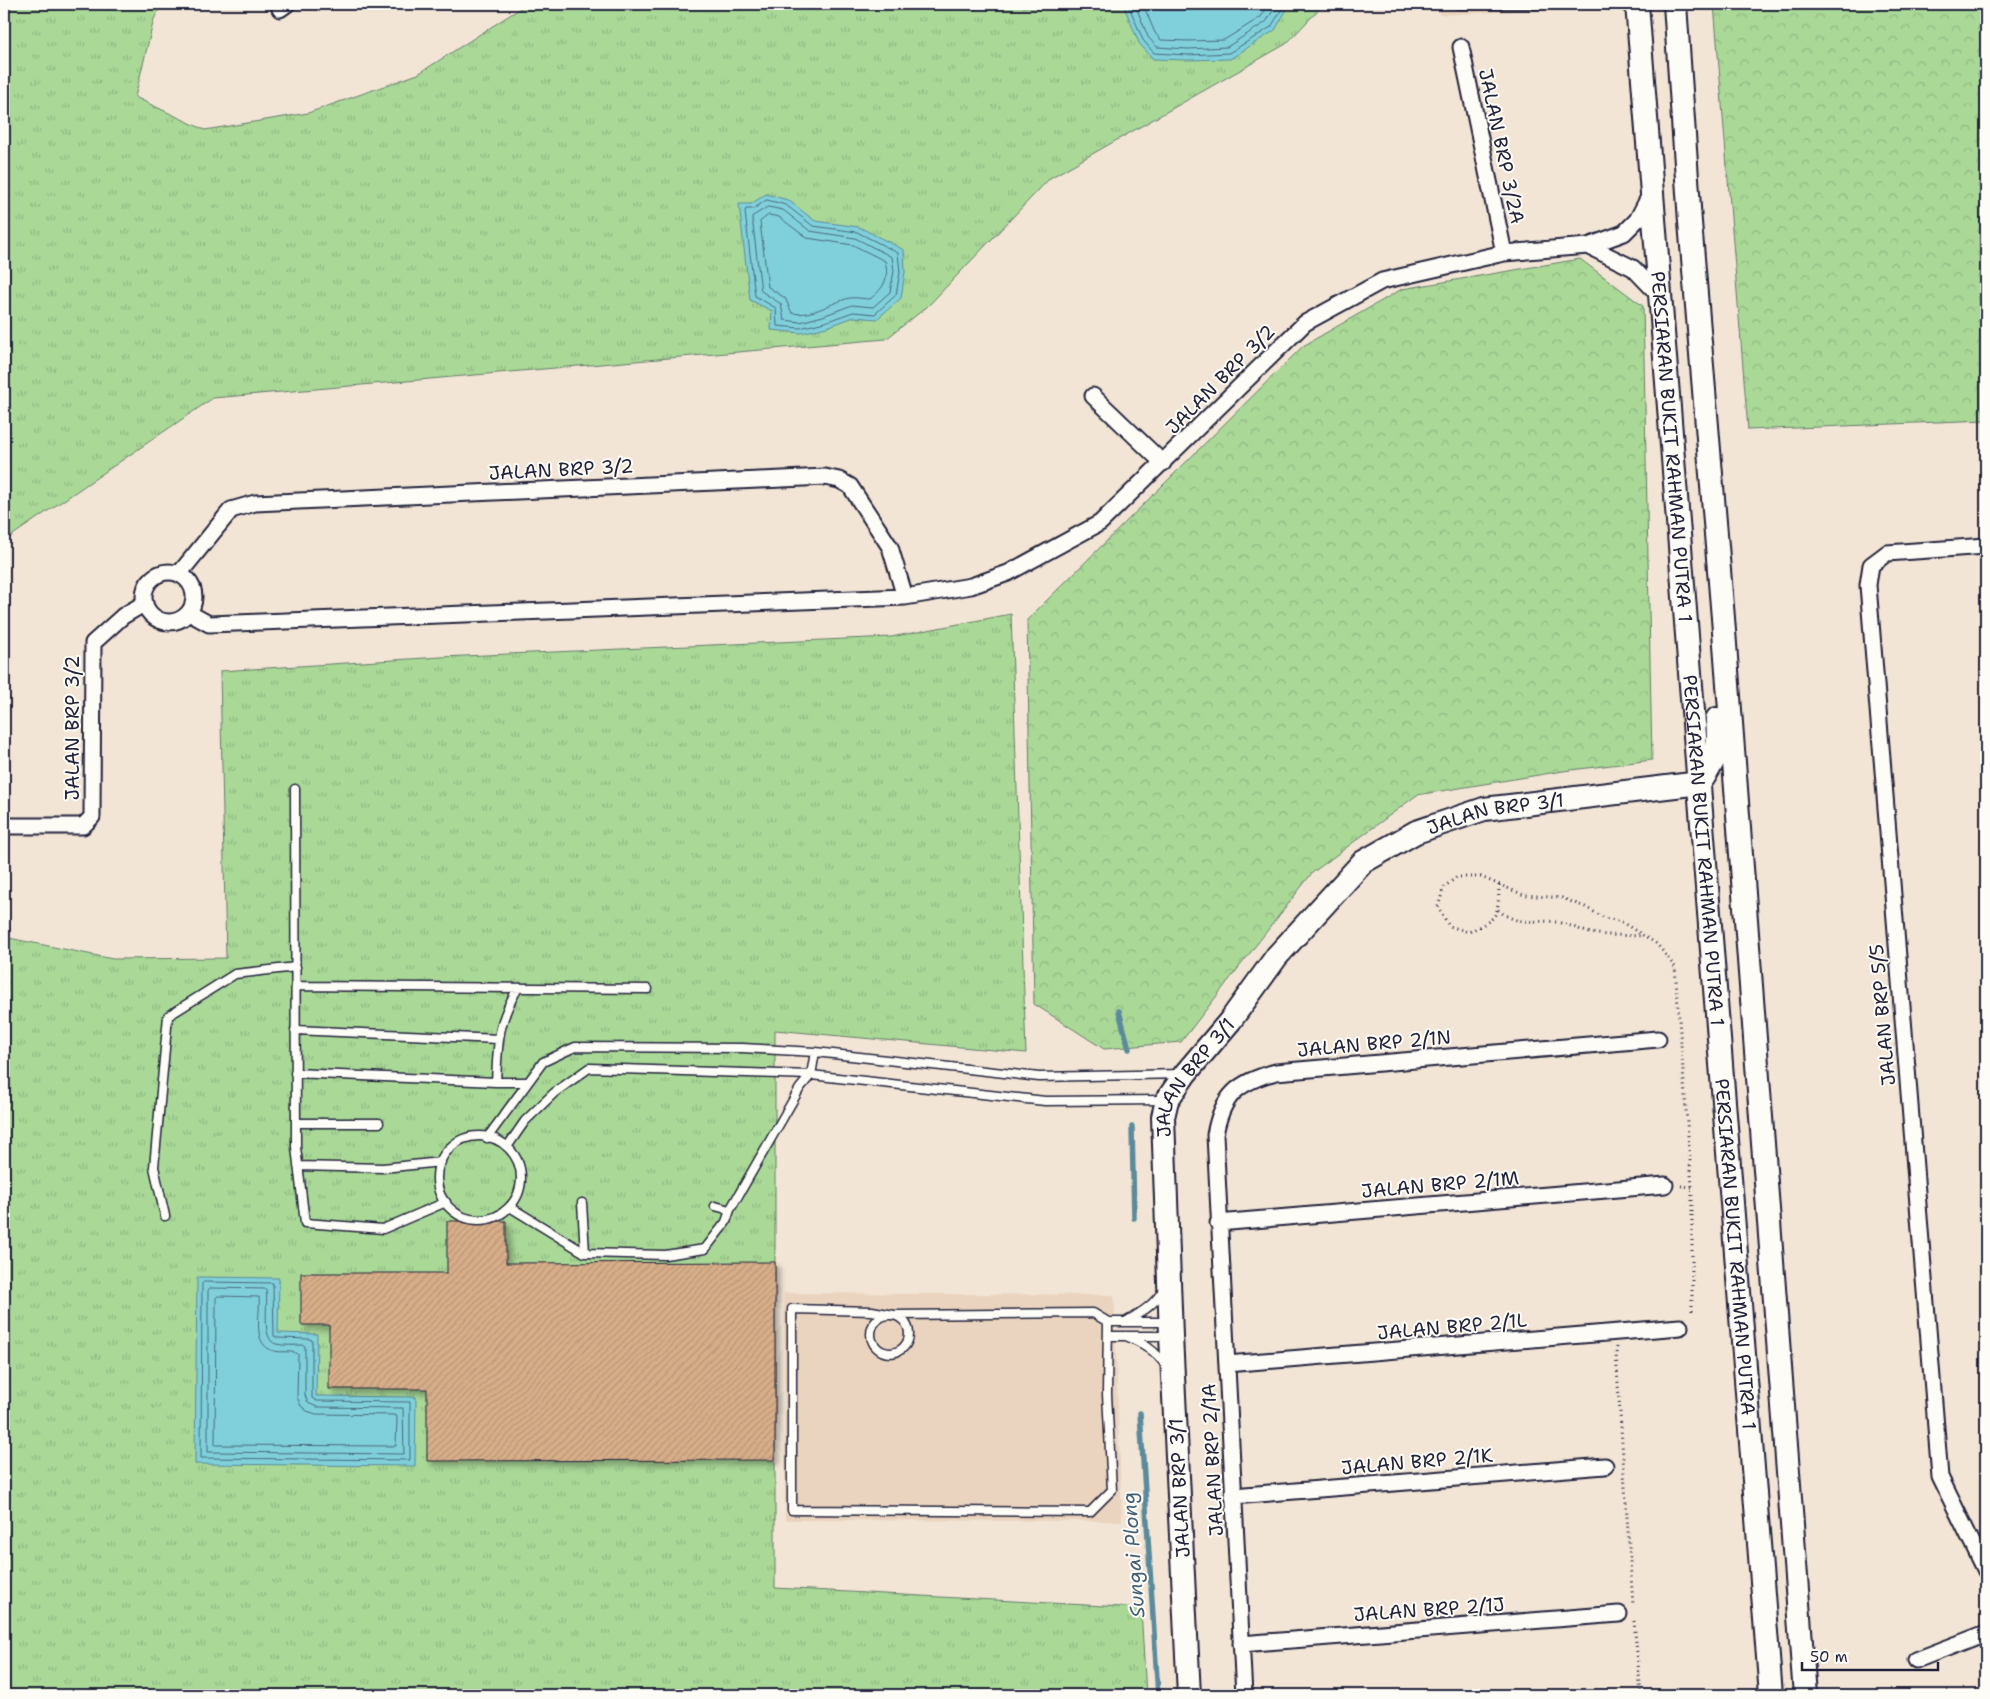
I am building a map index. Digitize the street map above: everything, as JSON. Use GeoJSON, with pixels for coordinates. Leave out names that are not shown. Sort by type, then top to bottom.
{"type":"FeatureCollection","features":[{"type":"Feature","properties":{"kind":"main road","name":"PERSIARAN BUKIT RAHMAN PUTRA 1"},"geometry":{"type":"LineString","coordinates":[[1637,4],[1771,1695]]}},
{"type":"Feature","properties":{"kind":"main road","name":"PERSIARAN BUKIT RAHMAN PUTRA 1"},"geometry":{"type":"LineString","coordinates":[[1675,4],[1690,222],[1739,822],[1805,1695]]}},
{"type":"Feature","properties":{"kind":"main road"},"geometry":{"type":"LineString","coordinates":[[1723,618],[1712,645],[1719,743],[1714,763],[1700,783],[1726,803],[1739,822]]}},
{"type":"Feature","properties":{"kind":"main road","name":"JALAN BRP 3/1"},"geometry":{"type":"LineString","coordinates":[[1189,1695],[1169,1282],[1163,1117],[1166,1100],[1185,1074],[1230,1021],[1277,956],[1363,862],[1378,853],[1416,832],[1484,809],[1700,783]]}},
{"type":"Feature","properties":{"kind":"street","name":"JALAN BRP 3/2A"},"geometry":{"type":"LineString","coordinates":[[1461,47],[1504,253]]}},
{"type":"Feature","properties":{"kind":"street","name":"JALAN BRP 3/2"},"geometry":{"type":"LineString","coordinates":[[189,613],[209,624],[905,597],[971,586],[1008,573],[1100,523],[1305,324],[1382,281],[1504,253],[1588,246],[1624,233],[1637,220],[1652,192]]}},
{"type":"Feature","properties":{"kind":"street"},"geometry":{"type":"LineString","coordinates":[[1588,246],[1633,268],[1661,297]]}},
{"type":"Feature","properties":{"kind":"street"},"geometry":{"type":"LineString","coordinates":[[1093,396],[1163,463]]}},
{"type":"Feature","properties":{"kind":"street","name":"JALAN BRP 3/2"},"geometry":{"type":"LineString","coordinates":[[179,574],[231,510],[255,503],[825,477],[839,480],[850,486],[890,547],[905,597]]}},
{"type":"Feature","properties":{"kind":"street","name":"JALAN BRP 5/5"},"geometry":{"type":"LineString","coordinates":[[1986,546],[1887,553],[1871,565],[1868,585],[1940,1477],[1986,1571]]}},
{"type":"Feature","properties":{"kind":"street"},"geometry":{"type":"LineString","coordinates":[[164,573],[179,574],[193,588],[194,601],[189,613],[183,618],[168,622],[153,616],[145,603],[146,588],[156,576],[164,573]]}},
{"type":"Feature","properties":{"kind":"street","name":"JALAN BRP 3/2"},"geometry":{"type":"LineString","coordinates":[[4,826],[83,826],[92,817],[93,643],[123,616],[145,603]]}},
{"type":"Feature","properties":{"kind":"street","name":"JALAN BRP 2/1N"},"geometry":{"type":"LineString","coordinates":[[1218,1223],[1214,1135],[1218,1115],[1228,1099],[1242,1085],[1258,1077],[1276,1072],[1658,1040]]}},
{"type":"Feature","properties":{"kind":"street","name":"JALAN BRP 2/1M"},"geometry":{"type":"LineString","coordinates":[[1218,1223],[1665,1185]]}},
{"type":"Feature","properties":{"kind":"street","name":"JALAN BRP 2/1A"},"geometry":{"type":"LineString","coordinates":[[1218,1223],[1244,1695]]}},
{"type":"Feature","properties":{"kind":"street","name":"JALAN BRP 2/1L"},"geometry":{"type":"LineString","coordinates":[[1227,1364],[1686,1322]]}},
{"type":"Feature","properties":{"kind":"street","name":"JALAN BRP 2/1K"},"geometry":{"type":"LineString","coordinates":[[1233,1496],[1605,1466]]}},
{"type":"Feature","properties":{"kind":"street","name":"JALAN BRP 2/1J"},"geometry":{"type":"LineString","coordinates":[[1241,1644],[1619,1614]]}},
{"type":"Feature","properties":{"kind":"street"},"geometry":{"type":"LineString","coordinates":[[1916,1660],[1986,1633]]}},
{"type":"Feature","properties":{"kind":"lane"},"geometry":{"type":"LineString","coordinates":[[1458,4],[1552,4]]}},
{"type":"Feature","properties":{"kind":"lane"},"geometry":{"type":"LineString","coordinates":[[295,789],[296,1147],[305,1222],[383,1230],[446,1202]]}},
{"type":"Feature","properties":{"kind":"lane"},"geometry":{"type":"LineString","coordinates":[[165,1216],[154,1167],[168,1016],[235,974],[296,967]]}},
{"type":"Feature","properties":{"kind":"lane"},"geometry":{"type":"LineString","coordinates":[[296,986],[648,989]]}},
{"type":"Feature","properties":{"kind":"lane"},"geometry":{"type":"LineString","coordinates":[[496,1082],[498,1039],[503,1017],[518,988]]}},
{"type":"Feature","properties":{"kind":"lane"},"geometry":{"type":"LineString","coordinates":[[295,1030],[498,1039]]}},
{"type":"Feature","properties":{"kind":"lane"},"geometry":{"type":"LineString","coordinates":[[487,1138],[543,1062],[575,1047],[742,1048],[815,1052],[1039,1077],[1185,1074]]}},
{"type":"Feature","properties":{"kind":"lane"},"geometry":{"type":"LineString","coordinates":[[510,1206],[585,1253],[665,1255],[705,1249],[726,1222],[730,1210],[800,1088],[811,1075],[815,1052]]}},
{"type":"Feature","properties":{"kind":"lane"},"geometry":{"type":"LineString","coordinates":[[507,1147],[525,1121],[554,1093],[589,1068],[811,1075],[1045,1101],[1166,1100]]}},
{"type":"Feature","properties":{"kind":"lane"},"geometry":{"type":"LineString","coordinates":[[295,1073],[527,1082]]}},
{"type":"Feature","properties":{"kind":"lane"},"geometry":{"type":"LineString","coordinates":[[296,1123],[379,1123]]}},
{"type":"Feature","properties":{"kind":"lane"},"geometry":{"type":"LineString","coordinates":[[480,1136],[487,1138],[500,1141],[515,1154],[522,1174],[520,1194],[508,1210],[489,1220],[469,1219],[451,1210],[439,1193],[437,1173],[444,1154],[460,1140],[480,1136]]}},
{"type":"Feature","properties":{"kind":"lane"},"geometry":{"type":"LineString","coordinates":[[298,1166],[383,1168],[441,1162]]}},
{"type":"Feature","properties":{"kind":"lane"},"geometry":{"type":"LineString","coordinates":[[582,1203],[585,1253]]}},
{"type":"Feature","properties":{"kind":"lane"},"geometry":{"type":"LineString","coordinates":[[715,1206],[730,1210]]}},
{"type":"Feature","properties":{"kind":"lane"},"geometry":{"type":"LineString","coordinates":[[1125,1322],[1145,1311],[1156,1301],[1169,1282]]}},
{"type":"Feature","properties":{"kind":"lane"},"geometry":{"type":"LineString","coordinates":[[1108,1322],[1107,1394],[1112,1490],[1090,1512],[792,1510],[792,1309],[872,1311],[894,1315],[904,1320],[910,1332],[908,1344],[898,1352],[886,1354],[875,1348],[870,1336],[872,1325],[881,1316],[894,1315],[1093,1313],[1108,1322],[1125,1322],[1171,1329]]}},
{"type":"Feature","properties":{"kind":"lane"},"geometry":{"type":"LineString","coordinates":[[1108,1336],[1126,1336],[1171,1329]]}},
{"type":"Feature","properties":{"kind":"lane"},"geometry":{"type":"LineString","coordinates":[[1126,1336],[1146,1345],[1160,1358],[1173,1376]]}},
{"type":"Feature","properties":{"kind":"path"},"geometry":{"type":"LineString","coordinates":[[1499,885],[1498,910],[1490,921],[1469,932],[1449,926],[1438,906],[1444,887],[1457,877],[1481,877],[1524,895],[1562,898],[1585,907],[1605,918],[1620,921],[1657,944],[1675,967],[1692,1187],[1686,1322]]}},
{"type":"Feature","properties":{"kind":"path"},"geometry":{"type":"LineString","coordinates":[[1498,910],[1509,919],[1524,922],[1562,923],[1575,929],[1593,933],[1643,936]]}},
{"type":"Feature","properties":{"kind":"path"},"geometry":{"type":"LineString","coordinates":[[1618,1345],[1616,1354],[1621,1438],[1641,1695]]}},
{"type":"Feature","properties":{"kind":"shaded area"},"geometry":{"type":"Polygon","coordinates":[[[1436,4],[1614,4],[1614,6],[1440,15],[1436,4]]]}},
{"type":"Feature","properties":{"kind":"shaded area"},"geometry":{"type":"Polygon","coordinates":[[[784,1293],[1114,1295],[1122,1521],[785,1520],[784,1293]]]}},
{"type":"Feature","properties":{"kind":"green space"},"geometry":{"type":"Polygon","coordinates":[[[4,4],[162,4],[154,19],[135,97],[205,130],[308,113],[418,74],[527,4],[1324,4],[1286,44],[1050,178],[928,306],[886,339],[213,398],[4,541],[4,4]]]}},
{"type":"Feature","properties":{"kind":"green space"},"geometry":{"type":"Polygon","coordinates":[[[1714,4],[1986,4],[1986,420],[1748,430],[1714,4]]]}},
{"type":"Feature","properties":{"kind":"green space"},"geometry":{"type":"Polygon","coordinates":[[[1580,259],[1643,306],[1652,760],[1563,771],[1417,795],[1312,873],[1181,1042],[1104,1049],[1034,1004],[1027,620],[1303,346],[1402,289],[1580,259]]]}},
{"type":"Feature","properties":{"kind":"green space"},"geometry":{"type":"Polygon","coordinates":[[[1011,614],[1026,1053],[775,1030],[775,1588],[1141,1608],[1146,1695],[4,1695],[4,937],[113,959],[226,958],[220,671],[441,657],[891,637],[1011,614]]]}},
{"type":"Feature","properties":{"kind":"water"},"geometry":{"type":"Polygon","coordinates":[[[1123,4],[1290,4],[1275,30],[1230,59],[1188,60],[1153,59],[1139,43],[1123,4]]]}},
{"type":"Feature","properties":{"kind":"water"},"geometry":{"type":"Polygon","coordinates":[[[766,194],[788,200],[815,221],[859,227],[904,250],[905,272],[901,298],[877,319],[854,317],[827,327],[801,333],[771,330],[772,311],[750,300],[739,204],[751,204],[766,194]]]}},
{"type":"Feature","properties":{"kind":"water"},"geometry":{"type":"Polygon","coordinates":[[[197,1277],[279,1278],[278,1333],[317,1334],[316,1396],[416,1397],[415,1466],[195,1464],[197,1277]]]}},
{"type":"Feature","properties":{"kind":"building"},"geometry":{"type":"Polygon","coordinates":[[[447,1221],[506,1221],[506,1263],[775,1262],[775,1460],[427,1461],[427,1389],[329,1389],[329,1325],[301,1325],[301,1273],[447,1273],[447,1221]]]}},
{"type":"Feature","properties":{"kind":"waterway","name":"Sungai Plong"},"geometry":{"type":"LineString","coordinates":[[1119,1011],[1129,1049]]}},
{"type":"Feature","properties":{"kind":"waterway","name":"Sungai Plong"},"geometry":{"type":"LineString","coordinates":[[1132,1127],[1134,1218]]}},
{"type":"Feature","properties":{"kind":"waterway","name":"Sungai Plong"},"geometry":{"type":"LineString","coordinates":[[1140,1413],[1158,1695]]}}]}
